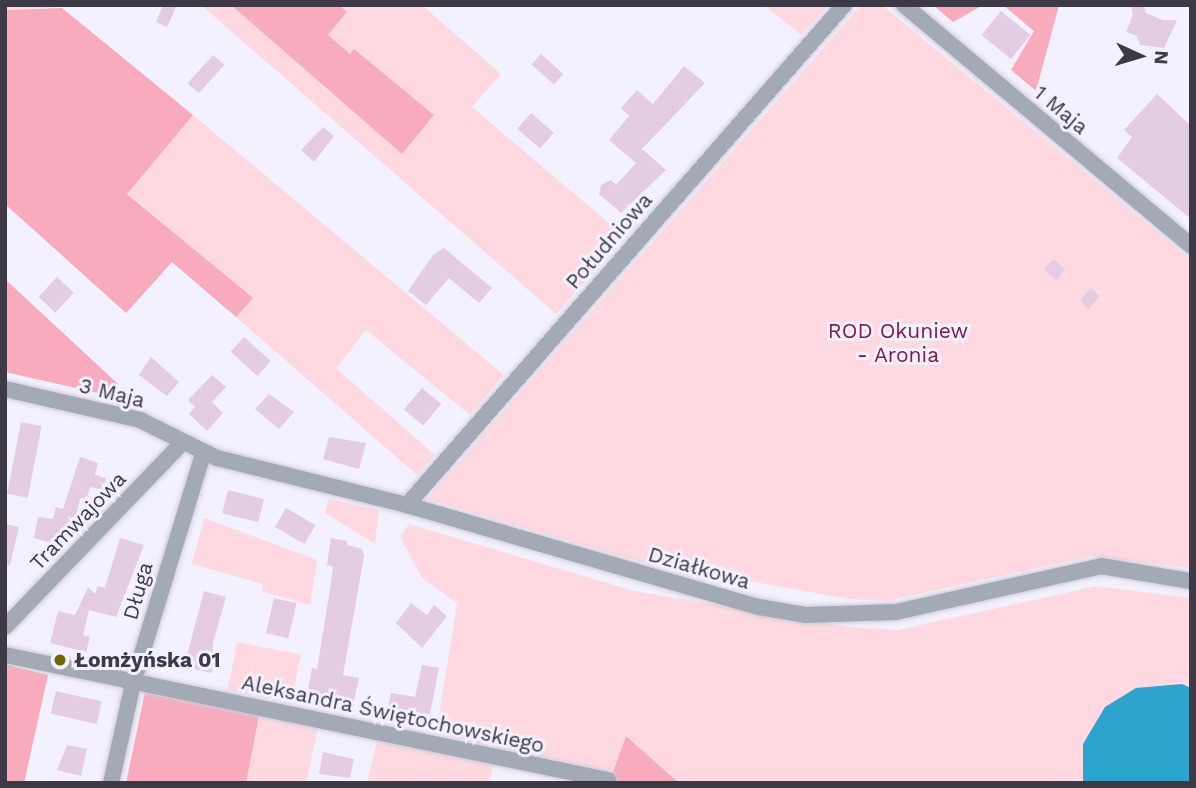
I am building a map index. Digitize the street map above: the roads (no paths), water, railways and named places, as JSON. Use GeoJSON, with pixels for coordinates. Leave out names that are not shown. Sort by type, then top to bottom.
{"type":"FeatureCollection","features":[{"type":"Feature","properties":{"kind":"street","name":"Południowa"},"geometry":{"type":"LineString","coordinates":[[407,505],[844,5]]}},
{"type":"Feature","properties":{"kind":"street","name":"1 Maja"},"geometry":{"type":"LineString","coordinates":[[904,5],[1191,246]]}},
{"type":"Feature","properties":{"kind":"street","name":"3 Maja"},"geometry":{"type":"LineString","coordinates":[[5,390],[140,420],[203,454]]}},
{"type":"Feature","properties":{"kind":"street","name":"Tramwajowa"},"geometry":{"type":"LineString","coordinates":[[5,627],[181,444]]}},
{"type":"Feature","properties":{"kind":"street","name":"Działkowa"},"geometry":{"type":"LineString","coordinates":[[203,454],[407,505],[759,607],[806,615],[896,612],[1101,566],[1191,580]]}},
{"type":"Feature","properties":{"kind":"street","name":"Długa"},"geometry":{"type":"LineString","coordinates":[[111,783],[133,683],[203,454]]}},
{"type":"Feature","properties":{"kind":"street","name":"Aleksandra Świętochowskiego"},"geometry":{"type":"LineString","coordinates":[[5,655],[608,780]]}},
{"type":"Feature","properties":{"kind":"water"},"geometry":{"type":"Polygon","coordinates":[[[1182,684],[1191,688],[1191,783],[1083,783],[1083,744],[1105,707],[1136,688],[1182,684]]]}},
{"type":"Feature","properties":{"kind":"place","name":"Łomżyńska 01"},"geometry":{"type":"Point","coordinates":[60,660]}},
{"type":"Feature","properties":{"kind":"park label","name":"ROD Okuniew - Aronia"},"geometry":{"type":"Point","coordinates":[898,343]}}]}
